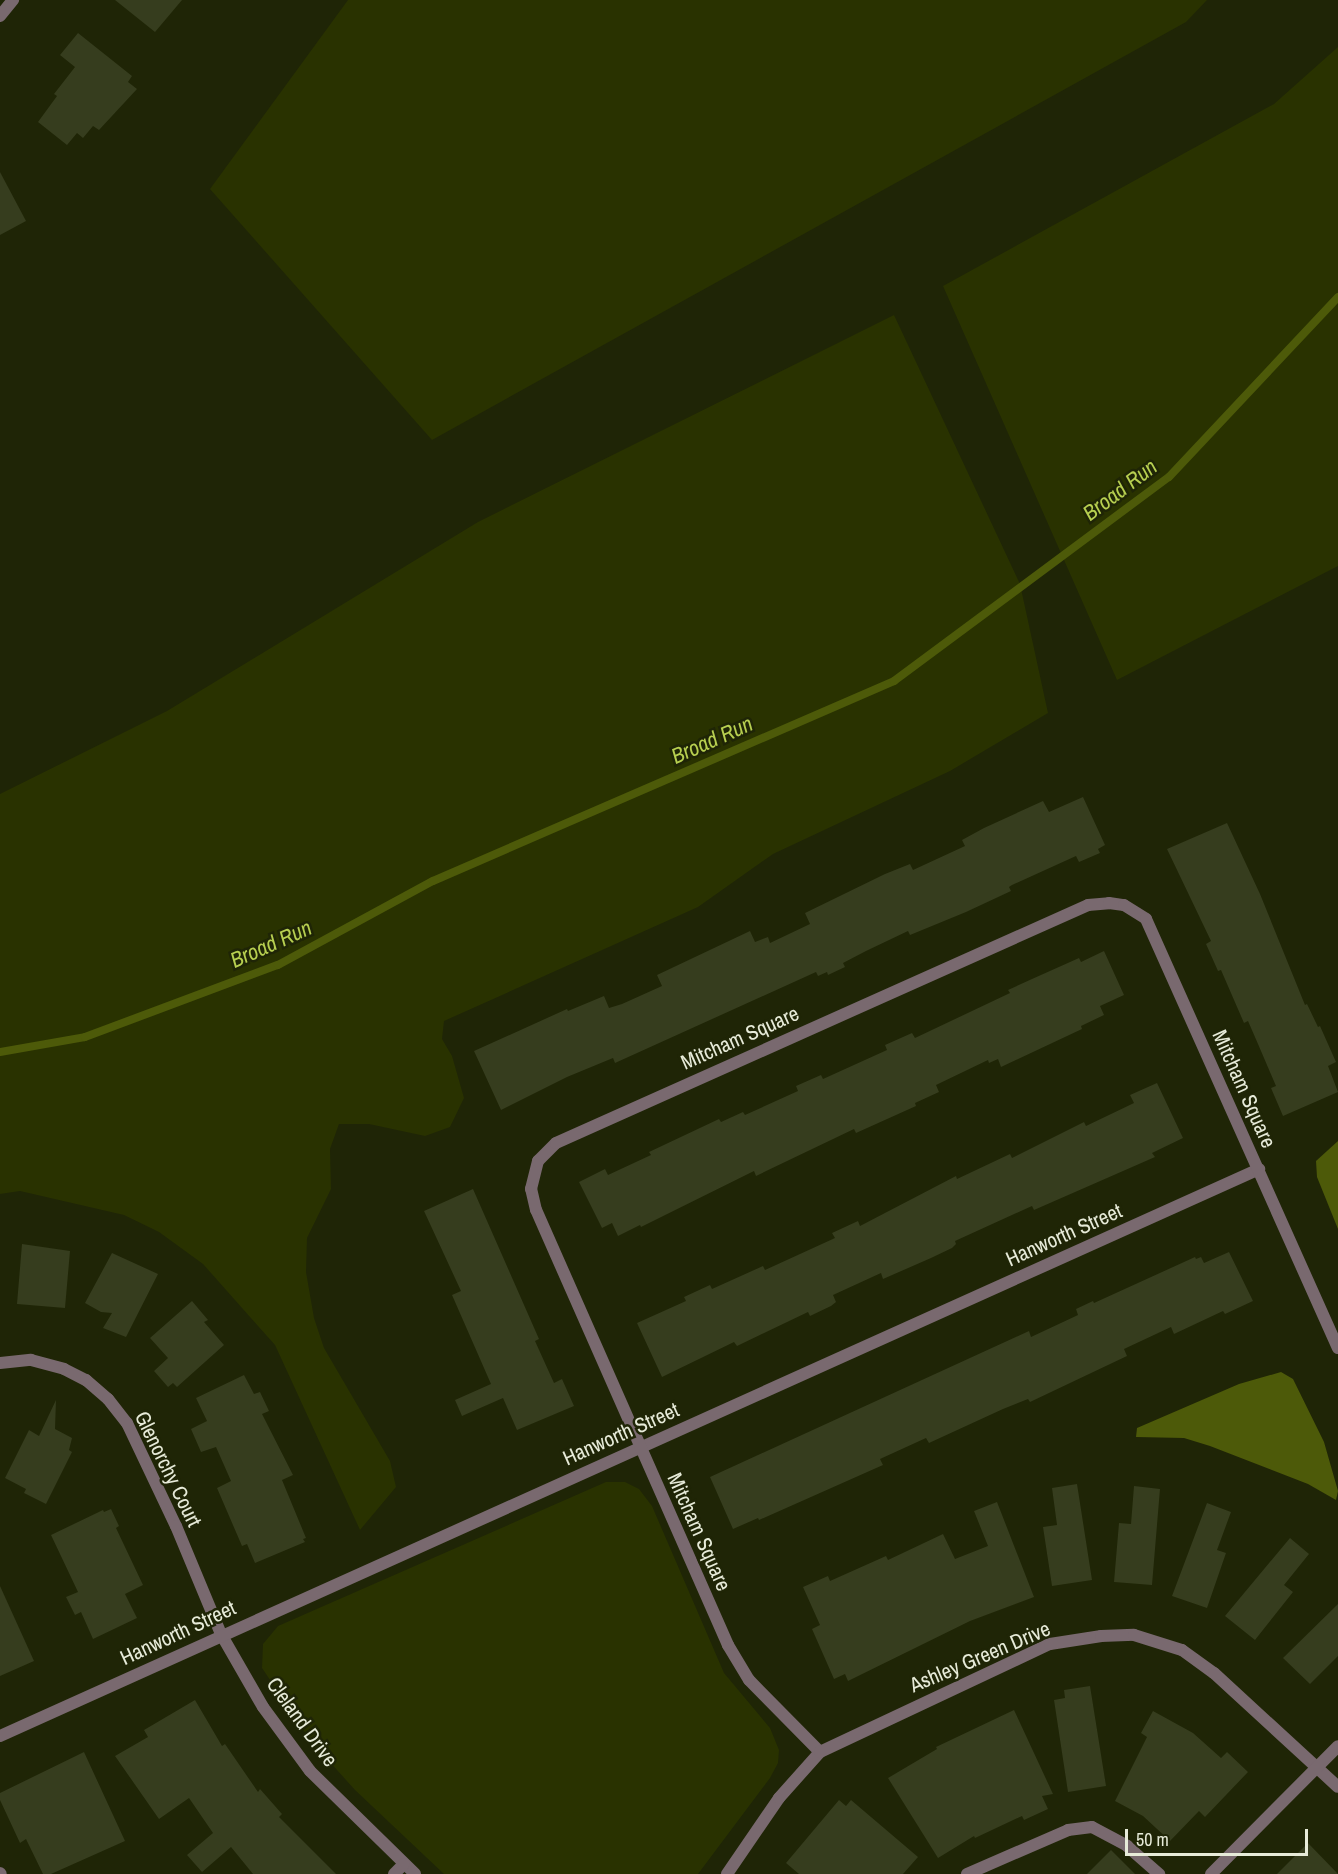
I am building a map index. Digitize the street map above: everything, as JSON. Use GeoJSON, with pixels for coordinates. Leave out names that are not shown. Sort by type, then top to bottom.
{"type":"FeatureCollection","features":[{"type":"Feature","properties":{"kind":"street"},"geometry":{"type":"LineString","coordinates":[[0,16],[13,0]]}},
{"type":"Feature","properties":{"kind":"street","name":"Mitcham Square"},"geometry":{"type":"LineString","coordinates":[[820,1752],[749,1680],[728,1644],[536,1210],[531,1189],[538,1161],[556,1143],[673,1088],[1088,905],[1124,905],[1146,919],[1338,1348]]}},
{"type":"Feature","properties":{"kind":"street","name":"Hanworth Street"},"geometry":{"type":"LineString","coordinates":[[0,1736],[221,1634],[1259,1169]]}},
{"type":"Feature","properties":{"kind":"street","name":"Glenorchy Court"},"geometry":{"type":"LineString","coordinates":[[0,1363],[31,1359],[64,1369],[86,1380],[114,1407],[127,1423],[142,1454],[221,1634]]}},
{"type":"Feature","properties":{"kind":"street","name":"Cleland Drive"},"geometry":{"type":"LineString","coordinates":[[221,1634],[263,1707],[310,1771],[415,1874]]}},
{"type":"Feature","properties":{"kind":"street","name":"Ashley Green Drive"},"geometry":{"type":"LineString","coordinates":[[727,1874],[779,1798],[820,1752],[874,1724],[1050,1644],[1101,1636],[1134,1635],[1182,1650],[1215,1673],[1338,1787]]}},
{"type":"Feature","properties":{"kind":"street"},"geometry":{"type":"LineString","coordinates":[[1211,1874],[1319,1768],[1338,1746]]}},
{"type":"Feature","properties":{"kind":"street"},"geometry":{"type":"LineString","coordinates":[[967,1874],[1068,1830],[1092,1827],[1127,1846],[1159,1874]]}},
{"type":"Feature","properties":{"kind":"street"},"geometry":{"type":"LineString","coordinates":[[394,1874],[404,1864]]}},
{"type":"Feature","properties":{"kind":"shaded area"},"geometry":{"type":"Polygon","coordinates":[[[348,0],[1207,0],[1186,22],[432,440],[210,189],[348,0]]]}},
{"type":"Feature","properties":{"kind":"shaded area"},"geometry":{"type":"Polygon","coordinates":[[[1338,47],[1338,566],[1117,680],[943,286],[1274,104],[1338,47]]]}},
{"type":"Feature","properties":{"kind":"shaded area"},"geometry":{"type":"Polygon","coordinates":[[[894,315],[1020,584],[1048,713],[950,771],[773,854],[698,907],[444,1021],[442,1039],[452,1056],[464,1098],[450,1127],[425,1136],[369,1124],[339,1124],[330,1149],[331,1189],[307,1238],[306,1272],[314,1318],[324,1348],[390,1461],[396,1487],[360,1530],[275,1345],[203,1264],[159,1232],[124,1215],[20,1191],[0,1194],[0,794],[167,711],[478,522],[894,315]]]}},
{"type":"Feature","properties":{"kind":"shaded area"},"geometry":{"type":"Polygon","coordinates":[[[1338,1141],[1338,1229],[1317,1177],[1316,1161],[1338,1141]]]}},
{"type":"Feature","properties":{"kind":"shaded area"},"geometry":{"type":"Polygon","coordinates":[[[1281,1372],[1293,1379],[1324,1442],[1338,1491],[1336,1500],[1308,1484],[1210,1446],[1184,1438],[1136,1437],[1137,1428],[1239,1384],[1281,1372]]]}},
{"type":"Feature","properties":{"kind":"shaded area"},"geometry":{"type":"Polygon","coordinates":[[[606,1482],[625,1482],[639,1489],[652,1506],[724,1673],[770,1728],[779,1750],[778,1763],[770,1778],[698,1874],[444,1874],[355,1790],[310,1740],[262,1668],[263,1644],[278,1626],[606,1482]]]}},
{"type":"Feature","properties":{"kind":"building"},"geometry":{"type":"Polygon","coordinates":[[[115,0],[182,0],[155,32],[115,0]]]}},
{"type":"Feature","properties":{"kind":"building"},"geometry":{"type":"Polygon","coordinates":[[[78,33],[132,76],[128,82],[137,89],[99,130],[93,126],[83,138],[77,133],[67,145],[38,122],[57,96],[54,94],[75,67],[60,55],[78,33]]]}},
{"type":"Feature","properties":{"kind":"building"},"geometry":{"type":"Polygon","coordinates":[[[0,172],[26,221],[0,235],[0,172]]]}},
{"type":"Feature","properties":{"kind":"building"},"geometry":{"type":"Polygon","coordinates":[[[1083,797],[1105,845],[1098,849],[1100,853],[1079,862],[1076,856],[1012,885],[1009,887],[1011,891],[966,912],[910,935],[908,931],[866,951],[843,963],[845,967],[828,975],[827,972],[818,976],[816,972],[615,1063],[613,1058],[567,1077],[501,1110],[474,1051],[567,1009],[568,1011],[604,996],[609,1008],[622,1004],[662,986],[657,975],[750,931],[755,942],[768,937],[770,943],[810,924],[805,913],[885,874],[910,864],[913,870],[965,846],[962,840],[1043,801],[1049,812],[1083,797]]]}},
{"type":"Feature","properties":{"kind":"building"},"geometry":{"type":"Polygon","coordinates":[[[1227,823],[1260,894],[1305,1005],[1307,1004],[1318,1027],[1320,1026],[1336,1062],[1328,1066],[1338,1092],[1283,1116],[1271,1088],[1276,1086],[1258,1044],[1248,1021],[1244,1023],[1221,970],[1218,971],[1206,944],[1211,941],[1167,849],[1227,823]]]}},
{"type":"Feature","properties":{"kind":"building"},"geometry":{"type":"Polygon","coordinates":[[[1104,951],[1124,995],[1100,1006],[1104,1015],[1081,1026],[1082,1029],[1001,1067],[998,1059],[989,1063],[988,1060],[936,1085],[939,1092],[915,1103],[916,1106],[856,1133],[854,1129],[756,1176],[754,1171],[618,1236],[612,1223],[602,1228],[579,1182],[605,1169],[608,1175],[651,1155],[649,1152],[719,1119],[721,1122],[743,1112],[745,1115],[798,1091],[796,1086],[821,1075],[823,1079],[887,1050],[885,1045],[912,1033],[915,1038],[1010,993],[1008,990],[1079,958],[1081,962],[1104,951]]]}},
{"type":"Feature","properties":{"kind":"building"},"geometry":{"type":"Polygon","coordinates":[[[1157,1083],[1183,1138],[1152,1153],[1155,1157],[1034,1210],[1032,1206],[955,1241],[956,1244],[952,1248],[883,1279],[881,1273],[833,1295],[836,1302],[810,1316],[808,1312],[737,1346],[734,1342],[662,1377],[637,1323],[686,1301],[684,1297],[710,1285],[712,1289],[763,1266],[765,1270],[835,1238],[832,1233],[858,1221],[860,1226],[956,1176],[957,1179],[1010,1154],[1012,1158],[1084,1122],[1086,1126],[1134,1103],[1130,1095],[1157,1083]]]}},
{"type":"Feature","properties":{"kind":"building"},"geometry":{"type":"Polygon","coordinates":[[[473,1189],[539,1339],[535,1341],[554,1383],[562,1379],[574,1406],[517,1430],[503,1398],[462,1416],[455,1400],[491,1384],[452,1295],[461,1291],[424,1211],[473,1189]]]}},
{"type":"Feature","properties":{"kind":"building"},"geometry":{"type":"Polygon","coordinates":[[[22,1244],[70,1251],[65,1308],[17,1304],[22,1244]]]}},
{"type":"Feature","properties":{"kind":"building"},"geometry":{"type":"Polygon","coordinates":[[[1229,1252],[1253,1301],[1225,1314],[1223,1311],[1174,1334],[1171,1327],[1124,1349],[1127,1356],[1030,1402],[1028,1399],[1003,1409],[929,1443],[926,1438],[880,1459],[883,1465],[759,1520],[758,1518],[733,1529],[710,1477],[1029,1331],[1031,1337],[1078,1315],[1076,1309],[1093,1301],[1094,1303],[1195,1257],[1196,1259],[1201,1257],[1204,1263],[1229,1252]]]}},
{"type":"Feature","properties":{"kind":"building"},"geometry":{"type":"Polygon","coordinates":[[[112,1253],[158,1274],[126,1337],[103,1328],[112,1313],[101,1312],[85,1303],[112,1253]]]}},
{"type":"Feature","properties":{"kind":"building"},"geometry":{"type":"Polygon","coordinates":[[[192,1301],[208,1320],[204,1322],[224,1345],[177,1387],[173,1383],[168,1387],[154,1371],[168,1358],[150,1338],[192,1301]]]}},
{"type":"Feature","properties":{"kind":"building"},"geometry":{"type":"Polygon","coordinates":[[[244,1375],[254,1394],[260,1392],[269,1411],[262,1414],[293,1475],[282,1480],[306,1538],[303,1539],[305,1542],[255,1563],[247,1544],[242,1546],[217,1488],[231,1481],[216,1447],[201,1452],[191,1429],[207,1421],[196,1398],[244,1375]]]}},
{"type":"Feature","properties":{"kind":"building"},"geometry":{"type":"Polygon","coordinates":[[[56,1400],[55,1429],[72,1438],[69,1450],[72,1452],[46,1504],[24,1493],[26,1489],[5,1478],[29,1430],[39,1436],[56,1400]]]}},
{"type":"Feature","properties":{"kind":"building"},"geometry":{"type":"Polygon","coordinates":[[[1077,1484],[1092,1580],[1052,1586],[1043,1527],[1057,1525],[1052,1488],[1077,1484]]]}},
{"type":"Feature","properties":{"kind":"building"},"geometry":{"type":"Polygon","coordinates":[[[1134,1486],[1160,1489],[1152,1585],[1114,1582],[1119,1523],[1131,1524],[1134,1486]]]}},
{"type":"Feature","properties":{"kind":"building"},"geometry":{"type":"Polygon","coordinates":[[[997,1502],[1034,1597],[970,1621],[848,1681],[845,1674],[834,1679],[812,1629],[820,1625],[803,1587],[828,1576],[830,1581],[886,1556],[888,1560],[943,1534],[955,1559],[988,1546],[974,1511],[997,1502]]]}},
{"type":"Feature","properties":{"kind":"building"},"geometry":{"type":"Polygon","coordinates":[[[1207,1503],[1231,1512],[1217,1550],[1226,1553],[1207,1608],[1172,1596],[1207,1503]]]}},
{"type":"Feature","properties":{"kind":"building"},"geometry":{"type":"Polygon","coordinates":[[[111,1509],[119,1526],[116,1528],[143,1585],[125,1594],[137,1618],[93,1639],[81,1612],[75,1615],[66,1597],[78,1592],[51,1535],[103,1510],[104,1512],[111,1509]]]}},
{"type":"Feature","properties":{"kind":"building"},"geometry":{"type":"Polygon","coordinates":[[[1290,1538],[1309,1554],[1284,1585],[1293,1592],[1255,1640],[1225,1616],[1290,1538]]]}},
{"type":"Feature","properties":{"kind":"building"},"geometry":{"type":"Polygon","coordinates":[[[0,1586],[34,1661],[0,1676],[0,1586]]]}},
{"type":"Feature","properties":{"kind":"building"},"geometry":{"type":"Polygon","coordinates":[[[1338,1604],[1338,1656],[1310,1684],[1283,1658],[1338,1604]]]}},
{"type":"Feature","properties":{"kind":"building"},"geometry":{"type":"Polygon","coordinates":[[[1090,1686],[1106,1786],[1068,1792],[1054,1700],[1065,1698],[1064,1690],[1090,1686]]]}},
{"type":"Feature","properties":{"kind":"building"},"geometry":{"type":"Polygon","coordinates":[[[195,1700],[222,1746],[225,1744],[258,1792],[260,1789],[282,1814],[279,1817],[336,1874],[253,1874],[231,1847],[202,1872],[187,1855],[213,1833],[189,1798],[159,1819],[115,1756],[148,1737],[144,1730],[195,1700]]]}},
{"type":"Feature","properties":{"kind":"building"},"geometry":{"type":"Polygon","coordinates":[[[1014,1710],[1053,1794],[1042,1796],[1048,1809],[1024,1820],[1022,1816],[975,1838],[974,1836],[938,1858],[888,1778],[937,1749],[936,1747],[1014,1710]]]}},
{"type":"Feature","properties":{"kind":"building"},"geometry":{"type":"Polygon","coordinates":[[[1153,1711],[1193,1733],[1221,1758],[1227,1752],[1248,1772],[1205,1817],[1199,1811],[1170,1841],[1143,1816],[1115,1801],[1147,1737],[1141,1733],[1153,1711]]]}},
{"type":"Feature","properties":{"kind":"building"},"geometry":{"type":"Polygon","coordinates":[[[84,1752],[125,1841],[51,1874],[43,1874],[26,1839],[20,1843],[0,1800],[0,1793],[84,1752]]]}},
{"type":"Feature","properties":{"kind":"building"},"geometry":{"type":"Polygon","coordinates":[[[839,1800],[846,1806],[851,1800],[918,1857],[903,1874],[799,1874],[786,1863],[839,1800]]]}},
{"type":"Feature","properties":{"kind":"building"},"geometry":{"type":"Polygon","coordinates":[[[1308,1843],[1338,1874],[1277,1874],[1308,1843]]]}},
{"type":"Feature","properties":{"kind":"building"},"geometry":{"type":"Polygon","coordinates":[[[1111,1850],[1135,1874],[1087,1874],[1111,1850]]]}},
{"type":"Feature","properties":{"kind":"waterway","name":"Broad Run"},"geometry":{"type":"LineString","coordinates":[[0,1052],[85,1037],[278,965],[433,881],[894,681],[1169,477],[1338,297]]}}]}
